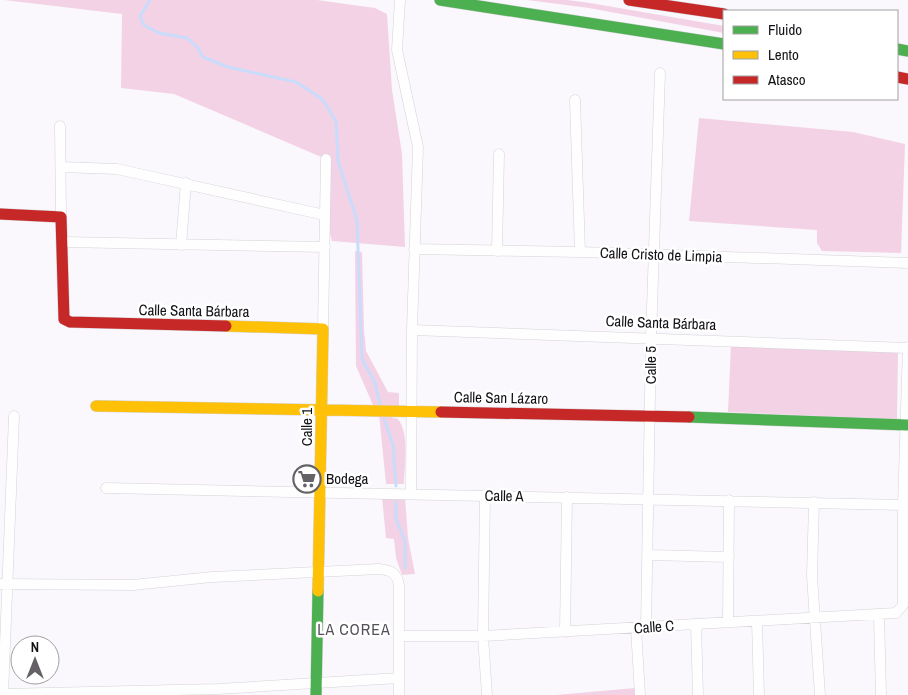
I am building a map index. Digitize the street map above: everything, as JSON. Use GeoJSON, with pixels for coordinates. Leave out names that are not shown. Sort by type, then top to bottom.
{"type":"FeatureCollection","features":[{"type":"Feature","properties":{"kind":"main road"},"geometry":{"type":"LineString","coordinates":[[440,0],[723,44]]}},
{"type":"Feature","properties":{"kind":"main road"},"geometry":{"type":"LineString","coordinates":[[629,0],[723,14]]}},
{"type":"Feature","properties":{"kind":"main road"},"geometry":{"type":"LineString","coordinates":[[0,214],[61,217],[63,242]]}},
{"type":"Feature","properties":{"kind":"main road","name":"Calle Santa Bárbara"},"geometry":{"type":"LineString","coordinates":[[63,242],[64,319],[74,323],[323,329]]}},
{"type":"Feature","properties":{"kind":"main road","name":"Calle 1"},"geometry":{"type":"LineString","coordinates":[[316,695],[323,329]]}},
{"type":"Feature","properties":{"kind":"main road","name":"Calle San Lázaro"},"geometry":{"type":"LineString","coordinates":[[96,406],[651,416],[906,425]]}},
{"type":"Feature","properties":{"kind":"street"},"geometry":{"type":"LineString","coordinates":[[400,0],[397,50],[418,147],[412,330],[411,494]]}},
{"type":"Feature","properties":{"kind":"street","name":"Calle 5"},"geometry":{"type":"LineString","coordinates":[[640,695],[641,628],[648,555],[651,337],[660,73]]}},
{"type":"Feature","properties":{"kind":"street"},"geometry":{"type":"LineString","coordinates":[[575,100],[580,252]]}},
{"type":"Feature","properties":{"kind":"street"},"geometry":{"type":"LineString","coordinates":[[60,126],[61,217]]}},
{"type":"Feature","properties":{"kind":"street"},"geometry":{"type":"LineString","coordinates":[[497,251],[499,154]]}},
{"type":"Feature","properties":{"kind":"street","name":"Calle 1"},"geometry":{"type":"LineString","coordinates":[[323,329],[326,247],[326,159]]}},
{"type":"Feature","properties":{"kind":"street"},"geometry":{"type":"LineString","coordinates":[[61,167],[117,169],[325,215]]}},
{"type":"Feature","properties":{"kind":"street"},"geometry":{"type":"LineString","coordinates":[[181,245],[186,183]]}},
{"type":"Feature","properties":{"kind":"street"},"geometry":{"type":"LineString","coordinates":[[63,242],[326,247]]}},
{"type":"Feature","properties":{"kind":"street","name":"Calle Cristo de Limpia"},"geometry":{"type":"LineString","coordinates":[[414,250],[580,252],[908,263]]}},
{"type":"Feature","properties":{"kind":"street","name":"Calle Santa Bárbara"},"geometry":{"type":"LineString","coordinates":[[412,330],[651,337],[908,348]]}},
{"type":"Feature","properties":{"kind":"street"},"geometry":{"type":"LineString","coordinates":[[903,505],[908,348]]}},
{"type":"Feature","properties":{"kind":"street"},"geometry":{"type":"LineString","coordinates":[[14,416],[3,584],[3,694],[209,689],[399,678]]}},
{"type":"Feature","properties":{"kind":"street","name":"Calle A"},"geometry":{"type":"LineString","coordinates":[[106,488],[321,494],[648,498],[903,505]]}},
{"type":"Feature","properties":{"kind":"street"},"geometry":{"type":"LineString","coordinates":[[485,495],[483,636],[487,695]]}},
{"type":"Feature","properties":{"kind":"street"},"geometry":{"type":"LineString","coordinates":[[565,632],[568,497]]}},
{"type":"Feature","properties":{"kind":"street"},"geometry":{"type":"LineString","coordinates":[[728,622],[729,500]]}},
{"type":"Feature","properties":{"kind":"street"},"geometry":{"type":"LineString","coordinates":[[814,502],[812,576],[820,695]]}},
{"type":"Feature","properties":{"kind":"street","name":"Calle C"},"geometry":{"type":"LineString","coordinates":[[400,636],[483,636],[728,622],[879,616],[896,613],[903,605],[903,505]]}},
{"type":"Feature","properties":{"kind":"street"},"geometry":{"type":"LineString","coordinates":[[648,555],[729,557]]}},
{"type":"Feature","properties":{"kind":"street"},"geometry":{"type":"LineString","coordinates":[[3,584],[133,585],[212,577],[379,569],[390,571],[396,575],[399,585],[399,695]]}},
{"type":"Feature","properties":{"kind":"street"},"geometry":{"type":"LineString","coordinates":[[879,616],[881,695]]}},
{"type":"Feature","properties":{"kind":"street"},"geometry":{"type":"LineString","coordinates":[[757,621],[760,695]]}},
{"type":"Feature","properties":{"kind":"street"},"geometry":{"type":"LineString","coordinates":[[696,624],[698,695]]}},
{"type":"Feature","properties":{"kind":"shaded area"},"geometry":{"type":"Polygon","coordinates":[[[4,0],[317,0],[375,8],[387,14],[392,90],[402,154],[405,247],[332,241],[325,215],[326,159],[174,94],[121,88],[122,14],[4,0]]]}},
{"type":"Feature","properties":{"kind":"shaded area"},"geometry":{"type":"Polygon","coordinates":[[[527,0],[567,0],[590,3],[723,26],[723,33],[589,8],[527,0]]]}},
{"type":"Feature","properties":{"kind":"shaded area"},"geometry":{"type":"Polygon","coordinates":[[[699,118],[853,132],[905,144],[901,253],[822,251],[817,243],[817,230],[689,221],[699,118]]]}},
{"type":"Feature","properties":{"kind":"shaded area"},"geometry":{"type":"Polygon","coordinates":[[[355,251],[362,252],[366,351],[388,392],[399,393],[399,406],[373,405],[356,366],[355,251]]]}},
{"type":"Feature","properties":{"kind":"shaded area"},"geometry":{"type":"Polygon","coordinates":[[[731,344],[898,352],[897,419],[728,412],[731,344]]]}},
{"type":"Feature","properties":{"kind":"shaded area"},"geometry":{"type":"Polygon","coordinates":[[[379,414],[398,419],[402,426],[405,442],[404,484],[386,484],[379,414]]]}},
{"type":"Feature","properties":{"kind":"shaded area"},"geometry":{"type":"Polygon","coordinates":[[[382,497],[405,498],[408,538],[415,574],[402,575],[396,558],[394,539],[386,538],[382,497]]]}},
{"type":"Feature","properties":{"kind":"shaded area"},"geometry":{"type":"Polygon","coordinates":[[[635,688],[635,695],[556,695],[635,688]]]}},
{"type":"Feature","properties":{"kind":"waterway"},"geometry":{"type":"LineString","coordinates":[[150,0],[140,16],[144,25],[159,33],[187,38],[198,48],[203,57],[228,67],[296,82],[322,99],[336,121],[338,161],[357,220],[362,359],[375,383],[380,404]]}},
{"type":"Feature","properties":{"kind":"waterway"},"geometry":{"type":"LineString","coordinates":[[384,419],[393,445],[396,486]]}},
{"type":"Feature","properties":{"kind":"waterway"},"geometry":{"type":"LineString","coordinates":[[396,502],[396,519],[405,541],[405,568]]}},
{"type":"Feature","properties":{"kind":"traffic: fast"},"geometry":{"type":"LineString","coordinates":[[440,0],[723,44]]}},
{"type":"Feature","properties":{"kind":"traffic: fast"},"geometry":{"type":"LineString","coordinates":[[898,49],[908,51]]}},
{"type":"Feature","properties":{"kind":"traffic: fast"},"geometry":{"type":"LineString","coordinates":[[689,417],[907,425]]}},
{"type":"Feature","properties":{"kind":"traffic: fast"},"geometry":{"type":"LineString","coordinates":[[316,695],[318,591]]}},
{"type":"Feature","properties":{"kind":"traffic: slow"},"geometry":{"type":"LineString","coordinates":[[226,326],[323,329],[318,591]]}},
{"type":"Feature","properties":{"kind":"traffic: slow"},"geometry":{"type":"LineString","coordinates":[[96,406],[441,412]]}},
{"type":"Feature","properties":{"kind":"traffic: jam"},"geometry":{"type":"LineString","coordinates":[[629,0],[723,14]]}},
{"type":"Feature","properties":{"kind":"traffic: jam"},"geometry":{"type":"LineString","coordinates":[[898,77],[908,79]]}},
{"type":"Feature","properties":{"kind":"traffic: jam"},"geometry":{"type":"LineString","coordinates":[[0,214],[61,217],[64,319],[70,322],[226,326]]}},
{"type":"Feature","properties":{"kind":"traffic: jam"},"geometry":{"type":"LineString","coordinates":[[441,412],[689,417]]}},
{"type":"Feature","properties":{"kind":"place","name":"Bodega"},"geometry":{"type":"Point","coordinates":[307,479]}},
{"type":"Feature","properties":{"kind":"district","name":"LA COREA"},"geometry":{"type":"Point","coordinates":[354,629]}}]}
